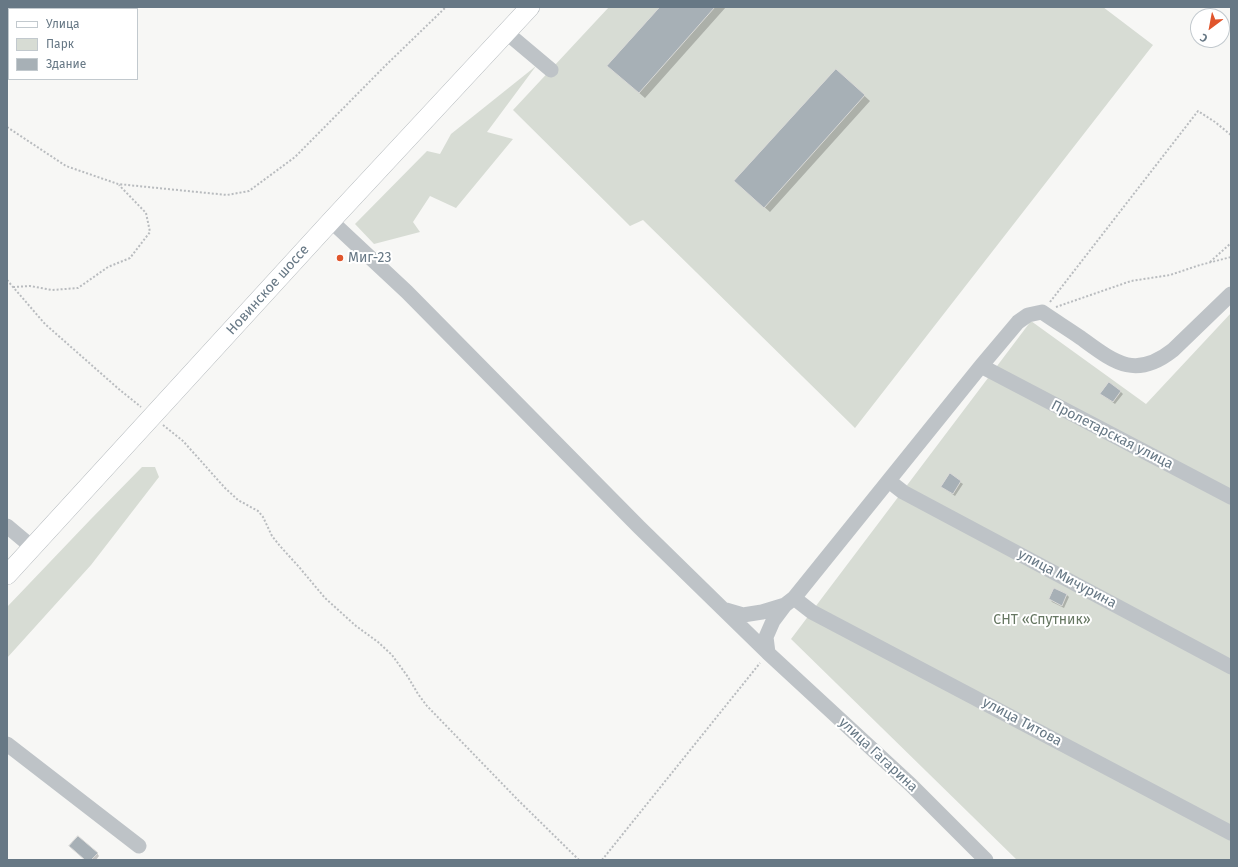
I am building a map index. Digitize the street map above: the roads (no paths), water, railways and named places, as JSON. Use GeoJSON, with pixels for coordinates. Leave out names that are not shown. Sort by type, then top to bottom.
{"type":"FeatureCollection","features":[{"type":"Feature","properties":{"kind":"main road","name":"Новинское шоссе"},"geometry":{"type":"LineString","coordinates":[[7,575],[331,221],[530,7]]}},
{"type":"Feature","properties":{"kind":"street"},"geometry":{"type":"LineString","coordinates":[[507,32],[551,70]]}},
{"type":"Feature","properties":{"kind":"street","name":"улица Гагарина"},"geometry":{"type":"LineString","coordinates":[[331,221],[407,292],[639,527],[724,610],[911,785],[986,860]]}},
{"type":"Feature","properties":{"kind":"street"},"geometry":{"type":"LineString","coordinates":[[768,652],[766,637],[773,621],[889,481],[987,369],[1018,322],[1028,314],[1042,312],[1070,330],[1102,354],[1122,364],[1137,366],[1150,364],[1173,350],[1231,294]]}},
{"type":"Feature","properties":{"kind":"street","name":"Пролетарская улица"},"geometry":{"type":"LineString","coordinates":[[987,369],[1231,497]]}},
{"type":"Feature","properties":{"kind":"street","name":"улица Мичурина"},"geometry":{"type":"LineString","coordinates":[[889,481],[903,492],[1231,667]]}},
{"type":"Feature","properties":{"kind":"street"},"geometry":{"type":"LineString","coordinates":[[7,526],[32,547]]}},
{"type":"Feature","properties":{"kind":"street"},"geometry":{"type":"LineString","coordinates":[[724,610],[743,615],[762,612],[789,602]]}},
{"type":"Feature","properties":{"kind":"street","name":"улица Титова"},"geometry":{"type":"LineString","coordinates":[[789,602],[812,612],[1231,833]]}},
{"type":"Feature","properties":{"kind":"street"},"geometry":{"type":"LineString","coordinates":[[7,744],[140,846]]}},
{"type":"Feature","properties":{"kind":"place","name":"Миг-23"},"geometry":{"type":"Point","coordinates":[340,258]}},
{"type":"Feature","properties":{"kind":"park label","name":"СНТ «Спутник»"},"geometry":{"type":"Point","coordinates":[1042,620]}}]}
